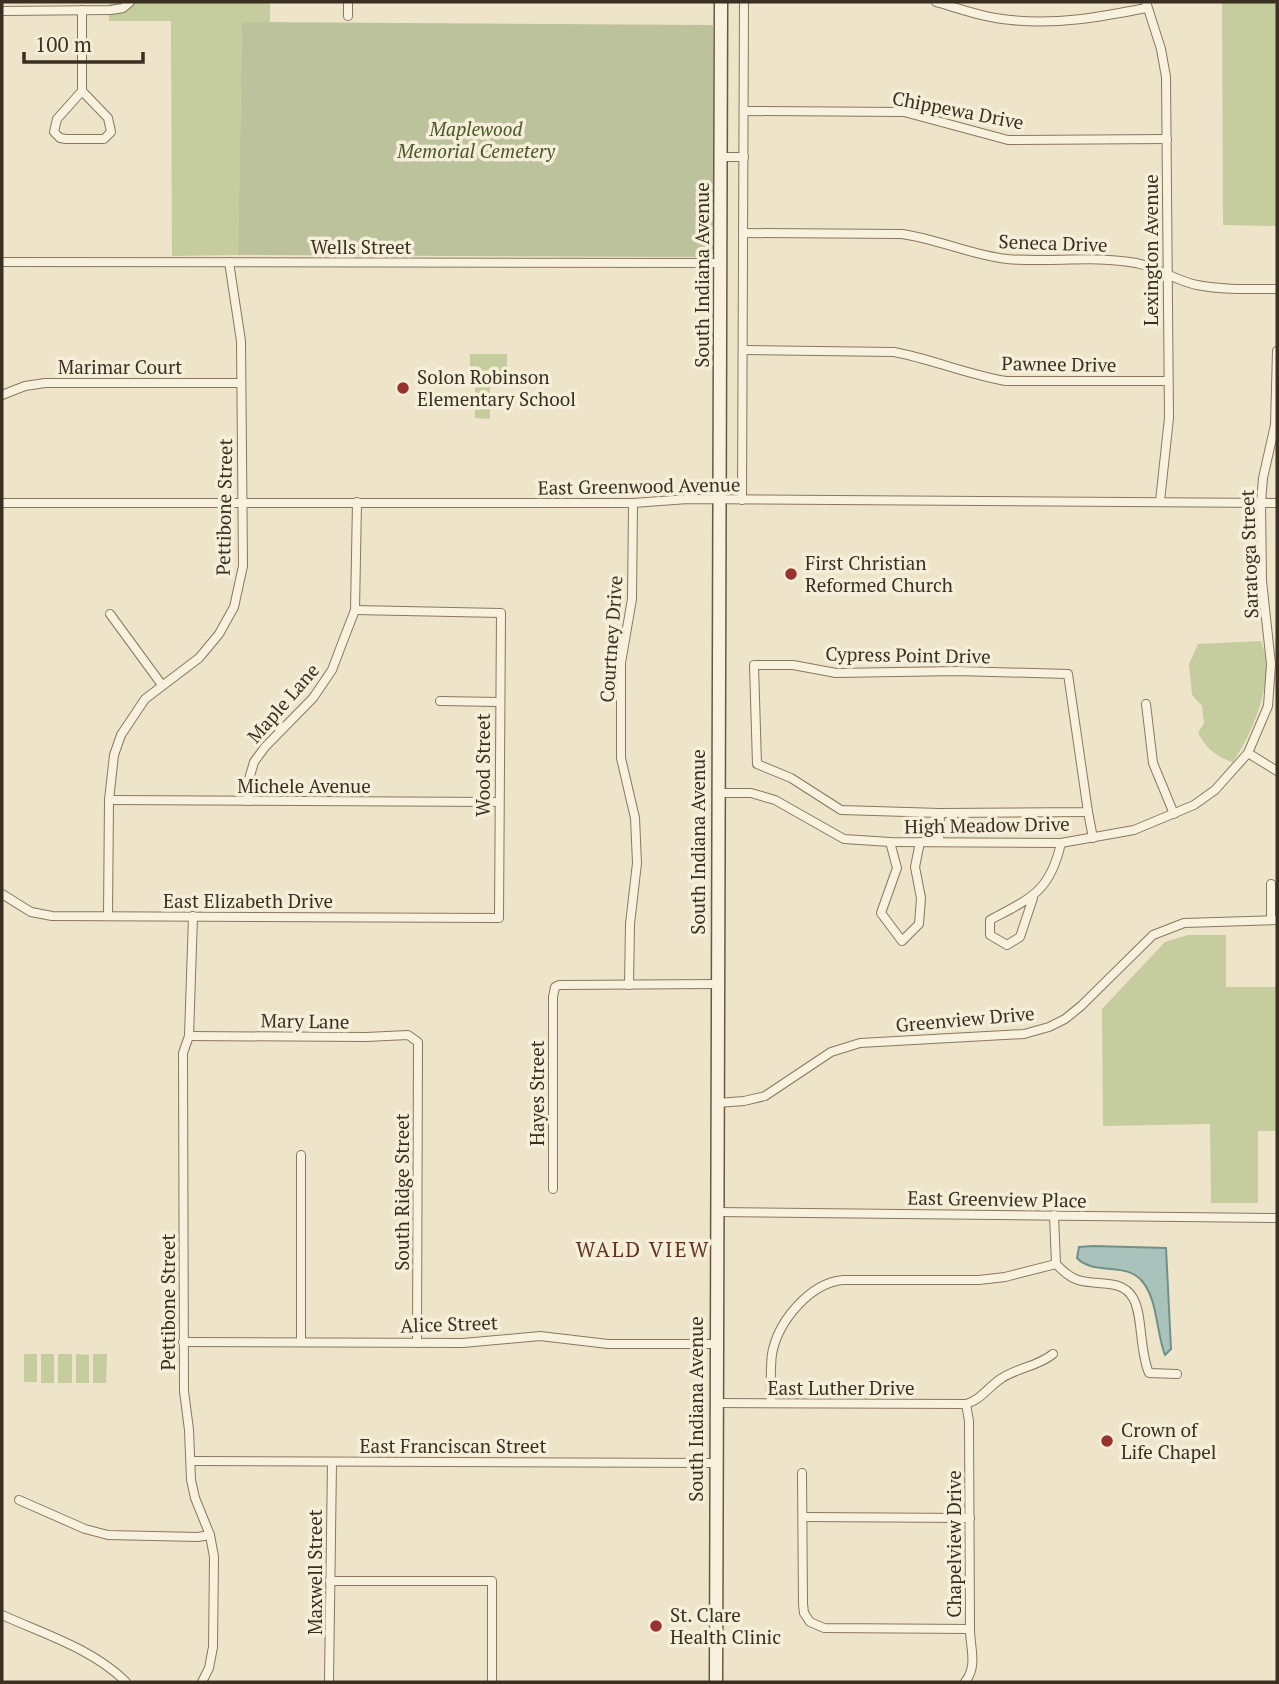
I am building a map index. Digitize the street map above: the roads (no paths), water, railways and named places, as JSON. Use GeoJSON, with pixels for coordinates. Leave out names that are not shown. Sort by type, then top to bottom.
{"type":"FeatureCollection","features":[{"type":"Feature","properties":{"kind":"main road","name":"South Indiana Avenue"},"geometry":{"type":"LineString","coordinates":[[716,1682],[721,2]]}},
{"type":"Feature","properties":{"kind":"street"},"geometry":{"type":"LineString","coordinates":[[2,11],[118,10],[130,2]]}},
{"type":"Feature","properties":{"kind":"street"},"geometry":{"type":"LineString","coordinates":[[348,2],[348,16]]}},
{"type":"Feature","properties":{"kind":"street"},"geometry":{"type":"LineString","coordinates":[[742,499],[744,2]]}},
{"type":"Feature","properties":{"kind":"street"},"geometry":{"type":"LineString","coordinates":[[936,2],[997,18],[1050,22],[1094,18],[1146,5]]}},
{"type":"Feature","properties":{"kind":"street","name":"Lexington Avenue"},"geometry":{"type":"LineString","coordinates":[[1146,5],[1161,49],[1166,77],[1168,418],[1160,501]]}},
{"type":"Feature","properties":{"kind":"street"},"geometry":{"type":"LineString","coordinates":[[82,10],[82,91],[57,120],[54,132],[60,138],[66,139],[104,139],[111,132],[111,123],[82,91]]}},
{"type":"Feature","properties":{"kind":"street","name":"Chippewa Drive"},"geometry":{"type":"LineString","coordinates":[[744,110],[904,112],[1008,140],[1167,139]]}},
{"type":"Feature","properties":{"kind":"street"},"geometry":{"type":"LineString","coordinates":[[721,157],[744,157]]}},
{"type":"Feature","properties":{"kind":"street","name":"Seneca Drive"},"geometry":{"type":"LineString","coordinates":[[743,233],[902,234],[922,237],[983,256],[1119,261],[1139,264],[1194,285],[1233,289],[1277,289]]}},
{"type":"Feature","properties":{"kind":"street","name":"Wells Street"},"geometry":{"type":"LineString","coordinates":[[2,262],[721,263]]}},
{"type":"Feature","properties":{"kind":"street","name":"Pettibone Street"},"geometry":{"type":"LineString","coordinates":[[108,915],[109,800],[114,755],[121,735],[145,699],[199,658],[219,634],[233,607],[243,566],[242,341],[229,262]]}},
{"type":"Feature","properties":{"kind":"street","name":"Pawnee Drive"},"geometry":{"type":"LineString","coordinates":[[743,350],[894,352],[1006,381],[1168,381]]}},
{"type":"Feature","properties":{"kind":"street","name":"Saratoga Street"},"geometry":{"type":"LineString","coordinates":[[1248,753],[1268,706],[1274,664],[1262,581],[1261,503],[1263,478],[1275,425],[1277,351]]}},
{"type":"Feature","properties":{"kind":"street","name":"Marimar Court"},"geometry":{"type":"LineString","coordinates":[[2,395],[25,386],[45,383],[241,383]]}},
{"type":"Feature","properties":{"kind":"street","name":"East Greenwood Avenue"},"geometry":{"type":"LineString","coordinates":[[2,503],[632,503],[742,499],[1277,503]]}},
{"type":"Feature","properties":{"kind":"street","name":"Maple Lane"},"geometry":{"type":"LineString","coordinates":[[248,802],[249,779],[254,762],[313,698],[332,670],[355,610],[357,502]]}},
{"type":"Feature","properties":{"kind":"street","name":"Courtney Drive"},"geometry":{"type":"LineString","coordinates":[[629,985],[630,924],[637,863],[635,818],[621,758],[621,663],[632,599],[632,503]]}},
{"type":"Feature","properties":{"kind":"street","name":"Wood Street"},"geometry":{"type":"LineString","coordinates":[[355,610],[502,613],[499,702],[499,918]]}},
{"type":"Feature","properties":{"kind":"street"},"geometry":{"type":"LineString","coordinates":[[110,614],[162,685]]}},
{"type":"Feature","properties":{"kind":"street","name":"Cypress Point Drive"},"geometry":{"type":"LineString","coordinates":[[754,665],[793,665],[836,673],[958,671],[1069,674],[1088,812],[940,813],[841,810],[791,778],[757,764],[754,665]]}},
{"type":"Feature","properties":{"kind":"street"},"geometry":{"type":"LineString","coordinates":[[440,701],[499,702]]}},
{"type":"Feature","properties":{"kind":"street"},"geometry":{"type":"LineString","coordinates":[[1146,704],[1153,763],[1174,814]]}},
{"type":"Feature","properties":{"kind":"street"},"geometry":{"type":"LineString","coordinates":[[1248,753],[1277,771]]}},
{"type":"Feature","properties":{"kind":"street","name":"High Meadow Drive"},"geometry":{"type":"LineString","coordinates":[[717,793],[751,793],[775,800],[844,839],[890,842],[1061,843],[1134,830],[1194,805],[1214,790],[1248,753]]}},
{"type":"Feature","properties":{"kind":"street","name":"Michele Avenue"},"geometry":{"type":"LineString","coordinates":[[109,800],[499,802]]}},
{"type":"Feature","properties":{"kind":"street"},"geometry":{"type":"LineString","coordinates":[[1088,812],[1093,838]]}},
{"type":"Feature","properties":{"kind":"street"},"geometry":{"type":"LineString","coordinates":[[939,842],[940,813]]}},
{"type":"Feature","properties":{"kind":"street"},"geometry":{"type":"LineString","coordinates":[[890,842],[898,868],[881,913],[902,941],[919,924],[921,898],[915,867],[920,842]]}},
{"type":"Feature","properties":{"kind":"street"},"geometry":{"type":"LineString","coordinates":[[1033,898],[990,920],[990,935],[1007,945],[1020,937],[1033,898],[1056,867],[1061,843]]}},
{"type":"Feature","properties":{"kind":"street"},"geometry":{"type":"LineString","coordinates":[[1271,884],[1274,920]]}},
{"type":"Feature","properties":{"kind":"street","name":"East Elizabeth Drive"},"geometry":{"type":"LineString","coordinates":[[2,894],[31,912],[52,916],[499,918]]}},
{"type":"Feature","properties":{"kind":"street","name":"Pettibone Street"},"geometry":{"type":"LineString","coordinates":[[193,916],[189,1036],[183,1053],[183,1342],[184,1391],[193,1489],[211,1535],[214,1557],[212,1658],[202,1682]]}},
{"type":"Feature","properties":{"kind":"street","name":"Greenview Drive"},"geometry":{"type":"LineString","coordinates":[[717,1103],[765,1096],[831,1052],[860,1043],[1024,1034],[1049,1027],[1081,1006],[1153,934],[1184,923],[1274,920]]}},
{"type":"Feature","properties":{"kind":"street"},"geometry":{"type":"LineString","coordinates":[[629,985],[718,984]]}},
{"type":"Feature","properties":{"kind":"street","name":"Hayes Street"},"geometry":{"type":"LineString","coordinates":[[553,1189],[552,997],[555,987],[629,985]]}},
{"type":"Feature","properties":{"kind":"street","name":"Mary Lane"},"geometry":{"type":"LineString","coordinates":[[189,1036],[408,1035],[418,1042]]}},
{"type":"Feature","properties":{"kind":"street","name":"South Ridge Street"},"geometry":{"type":"LineString","coordinates":[[417,1343],[418,1042]]}},
{"type":"Feature","properties":{"kind":"street"},"geometry":{"type":"LineString","coordinates":[[301,1155],[302,1341]]}},
{"type":"Feature","properties":{"kind":"street","name":"East Greenview Place"},"geometry":{"type":"LineString","coordinates":[[716,1212],[1277,1218]]}},
{"type":"Feature","properties":{"kind":"street"},"geometry":{"type":"LineString","coordinates":[[1054,1215],[1056,1264],[1075,1279],[1117,1285],[1129,1292],[1135,1303],[1143,1360],[1149,1373],[1177,1374]]}},
{"type":"Feature","properties":{"kind":"street"},"geometry":{"type":"LineString","coordinates":[[771,1403],[771,1360],[778,1336],[802,1300],[823,1284],[844,1280],[979,1280],[1005,1277],[1056,1264]]}},
{"type":"Feature","properties":{"kind":"street","name":"Alice Street"},"geometry":{"type":"LineString","coordinates":[[183,1342],[417,1343],[473,1342],[514,1336],[540,1336],[608,1344],[715,1344]]}},
{"type":"Feature","properties":{"kind":"street"},"geometry":{"type":"LineString","coordinates":[[965,1404],[976,1400],[1006,1375],[1034,1366],[1053,1354]]}},
{"type":"Feature","properties":{"kind":"street","name":"East Luther Drive"},"geometry":{"type":"LineString","coordinates":[[715,1403],[965,1404]]}},
{"type":"Feature","properties":{"kind":"street","name":"Chapelview Drive"},"geometry":{"type":"LineString","coordinates":[[965,1404],[970,1421],[970,1629],[973,1664],[970,1676],[965,1682]]}},
{"type":"Feature","properties":{"kind":"street","name":"East Franciscan Street"},"geometry":{"type":"LineString","coordinates":[[191,1461],[715,1463]]}},
{"type":"Feature","properties":{"kind":"street","name":"Maxwell Street"},"geometry":{"type":"LineString","coordinates":[[329,1682],[332,1462]]}},
{"type":"Feature","properties":{"kind":"street"},"geometry":{"type":"LineString","coordinates":[[802,1473],[803,1604],[804,1613],[810,1622],[824,1628],[970,1629]]}},
{"type":"Feature","properties":{"kind":"street"},"geometry":{"type":"LineString","coordinates":[[19,1500],[85,1529],[108,1535],[211,1535]]}},
{"type":"Feature","properties":{"kind":"street"},"geometry":{"type":"LineString","coordinates":[[803,1517],[970,1518]]}},
{"type":"Feature","properties":{"kind":"street"},"geometry":{"type":"LineString","coordinates":[[330,1581],[492,1581],[492,1682]]}},
{"type":"Feature","properties":{"kind":"street"},"geometry":{"type":"LineString","coordinates":[[2,1615],[90,1655],[111,1667],[126,1682]]}},
{"type":"Feature","properties":{"kind":"water"},"geometry":{"type":"Polygon","coordinates":[[[1079,1247],[1166,1248],[1171,1349],[1165,1355],[1151,1297],[1142,1281],[1127,1272],[1092,1266],[1077,1258],[1079,1247]]]}},
{"type":"Feature","properties":{"kind":"place","name":"Solon Robinson Elementary School"},"geometry":{"type":"Point","coordinates":[403,388]}},
{"type":"Feature","properties":{"kind":"place","name":"First Christian Reformed Church"},"geometry":{"type":"Point","coordinates":[791,574]}},
{"type":"Feature","properties":{"kind":"place","name":"Crown of Life Chapel"},"geometry":{"type":"Point","coordinates":[1107,1441]}},
{"type":"Feature","properties":{"kind":"place","name":"St. Clare Health Clinic"},"geometry":{"type":"Point","coordinates":[656,1626]}},
{"type":"Feature","properties":{"kind":"district","name":"WALD VIEW"},"geometry":{"type":"Point","coordinates":[643,1250]}},
{"type":"Feature","properties":{"kind":"park label","name":"Maplewood Memorial Cemetery"},"geometry":{"type":"Point","coordinates":[476,140]}}]}
